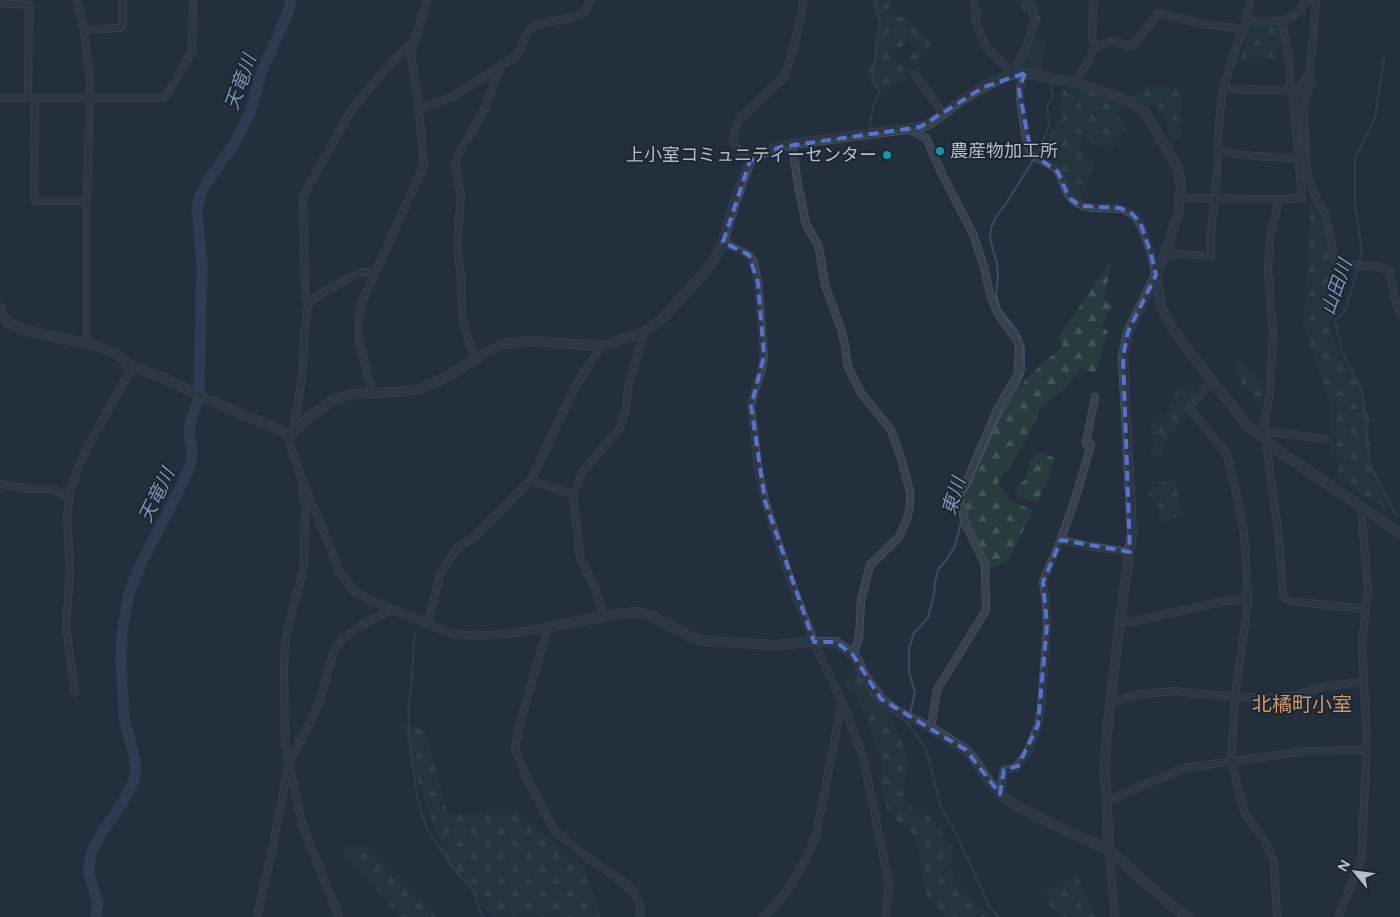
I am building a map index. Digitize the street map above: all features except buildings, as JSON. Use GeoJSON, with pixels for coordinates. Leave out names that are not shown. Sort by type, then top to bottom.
{"type":"FeatureCollection","features":[{"type":"Feature","properties":{"kind":"street"},"geometry":{"type":"LineString","coordinates":[[77,0],[84,30],[90,81],[87,202],[87,344]]}},
{"type":"Feature","properties":{"kind":"street"},"geometry":{"type":"LineString","coordinates":[[84,30],[120,28],[123,26],[123,0]]}},
{"type":"Feature","properties":{"kind":"street"},"geometry":{"type":"LineString","coordinates":[[0,98],[163,98],[192,52],[193,0]]}},
{"type":"Feature","properties":{"kind":"street"},"geometry":{"type":"LineString","coordinates":[[372,392],[359,340],[359,317],[362,302],[424,165],[419,109],[411,55],[428,0]]}},
{"type":"Feature","properties":{"kind":"street"},"geometry":{"type":"LineString","coordinates":[[419,109],[452,97],[514,58],[520,53],[522,43],[529,30],[540,24],[572,18],[589,6],[590,0]]}},
{"type":"Feature","properties":{"kind":"street"},"geometry":{"type":"LineString","coordinates":[[750,161],[740,152],[733,140],[738,120],[784,77],[800,22],[803,0]]}},
{"type":"Feature","properties":{"kind":"street"},"geometry":{"type":"LineString","coordinates":[[1013,74],[1033,25],[1034,18],[1030,0]]}},
{"type":"Feature","properties":{"kind":"street"},"geometry":{"type":"LineString","coordinates":[[1076,83],[1095,46],[1092,37],[1093,4],[1096,0]]}},
{"type":"Feature","properties":{"kind":"street"},"geometry":{"type":"LineString","coordinates":[[1162,258],[1179,254],[1212,256],[1211,233],[1221,102],[1239,39],[1244,29],[1250,0]]}},
{"type":"Feature","properties":{"kind":"street"},"geometry":{"type":"LineString","coordinates":[[1246,21],[1278,22],[1299,12],[1307,0]]}},
{"type":"Feature","properties":{"kind":"street"},"geometry":{"type":"LineString","coordinates":[[1316,0],[1310,72],[1312,83],[1303,102],[1307,172],[1312,189],[1326,216],[1335,260],[1339,264],[1380,268],[1390,271],[1394,296],[1400,314]]}},
{"type":"Feature","properties":{"kind":"street"},"geometry":{"type":"LineString","coordinates":[[974,1],[977,15],[975,20],[986,47],[1013,74]]}},
{"type":"Feature","properties":{"kind":"street"},"geometry":{"type":"LineString","coordinates":[[0,2],[30,5],[34,199],[36,201],[87,202]]}},
{"type":"Feature","properties":{"kind":"street"},"geometry":{"type":"LineString","coordinates":[[1095,46],[1113,41],[1129,46],[1134,44],[1159,13],[1203,24],[1244,29]]}},
{"type":"Feature","properties":{"kind":"street"},"geometry":{"type":"LineString","coordinates":[[1180,198],[1214,200],[1302,198],[1288,54],[1282,20]]}},
{"type":"Feature","properties":{"kind":"street"},"geometry":{"type":"LineString","coordinates":[[339,917],[302,824],[284,744],[285,644],[304,568],[305,504],[301,477],[289,433],[303,372],[304,334],[308,304],[305,293],[303,196],[350,112],[388,66],[415,40]]}},
{"type":"Feature","properties":{"kind":"street"},"geometry":{"type":"LineString","coordinates":[[475,359],[466,333],[462,312],[461,276],[457,246],[461,196],[455,164],[458,155],[486,106],[502,65]]}},
{"type":"Feature","properties":{"kind":"street"},"geometry":{"type":"LineString","coordinates":[[1292,94],[1310,72]]}},
{"type":"Feature","properties":{"kind":"street"},"geometry":{"type":"LineString","coordinates":[[1025,73],[1019,90],[1030,152],[1058,172],[1069,198],[1082,206],[1120,208],[1130,213],[1140,222],[1151,254],[1162,309],[1178,336],[1247,425],[1361,507],[1400,532]]}},
{"type":"Feature","properties":{"kind":"street"},"geometry":{"type":"LineString","coordinates":[[289,433],[333,400],[352,394],[421,389],[450,375],[502,344],[532,341],[601,346],[644,332],[662,319],[712,264],[723,242],[750,161],[764,153],[792,144],[920,127],[929,124],[965,98],[1013,74],[1025,73],[1076,83],[1132,102],[1145,112],[1176,165],[1180,178],[1180,198],[1178,214],[1169,243],[1156,275],[1128,332],[1123,357],[1132,534],[1110,703],[1105,772],[1115,917]]}},
{"type":"Feature","properties":{"kind":"street"},"geometry":{"type":"LineString","coordinates":[[915,75],[944,114]]}},
{"type":"Feature","properties":{"kind":"street"},"geometry":{"type":"LineString","coordinates":[[1223,90],[1270,89],[1292,94]]}},
{"type":"Feature","properties":{"kind":"street"},"geometry":{"type":"LineString","coordinates":[[907,129],[926,138],[973,234],[997,312],[1019,344],[1018,374],[998,408],[960,497],[965,523],[985,564],[986,610],[937,690],[931,728]]}},
{"type":"Feature","properties":{"kind":"street"},"geometry":{"type":"LineString","coordinates":[[792,144],[806,224],[818,245],[825,285],[841,329],[848,367],[861,393],[891,430],[910,492],[910,506],[900,536],[870,565],[861,600],[859,637],[853,655]]}},
{"type":"Feature","properties":{"kind":"street"},"geometry":{"type":"LineString","coordinates":[[1217,150],[1260,157],[1298,158]]}},
{"type":"Feature","properties":{"kind":"street"},"geometry":{"type":"LineString","coordinates":[[1279,199],[1270,238],[1268,270],[1273,333],[1270,391],[1263,436],[1279,538],[1283,597],[1289,601],[1366,609]]}},
{"type":"Feature","properties":{"kind":"street"},"geometry":{"type":"LineString","coordinates":[[723,242],[749,255],[754,262],[758,283],[764,356],[751,406],[758,467],[765,501],[790,579],[814,642],[842,702],[863,756],[889,884],[886,917]]}},
{"type":"Feature","properties":{"kind":"street"},"geometry":{"type":"LineString","coordinates":[[308,304],[317,296],[362,272],[375,273]]}},
{"type":"Feature","properties":{"kind":"street"},"geometry":{"type":"LineString","coordinates":[[0,307],[0,312],[8,322],[24,330],[98,346],[115,353],[132,367],[157,375],[202,397],[289,433]]}},
{"type":"Feature","properties":{"kind":"street"},"geometry":{"type":"LineString","coordinates":[[604,617],[595,588],[580,557],[573,494],[583,472],[620,428],[626,409],[628,388],[644,332]]}},
{"type":"Feature","properties":{"kind":"street"},"geometry":{"type":"LineString","coordinates":[[428,624],[440,574],[457,548],[473,538],[531,480],[574,389],[601,346]]}},
{"type":"Feature","properties":{"kind":"street"},"geometry":{"type":"LineString","coordinates":[[75,693],[66,626],[70,571],[67,517],[69,498],[83,456],[132,367]]}},
{"type":"Feature","properties":{"kind":"street"},"geometry":{"type":"LineString","coordinates":[[1212,382],[1191,404],[1190,408],[1227,454],[1244,533],[1248,598],[1235,697],[1231,761],[1245,814],[1264,840],[1274,861],[1277,917]]}},
{"type":"Feature","properties":{"kind":"street"},"geometry":{"type":"LineString","coordinates":[[1000,794],[1004,770],[1018,766],[1027,752],[1038,725],[1041,710],[1047,626],[1044,576],[1061,540],[1091,444],[1086,443],[1095,397]]}},
{"type":"Feature","properties":{"kind":"street"},"geometry":{"type":"LineString","coordinates":[[1263,436],[1325,439]]}},
{"type":"Feature","properties":{"kind":"street"},"geometry":{"type":"LineString","coordinates":[[301,477],[338,570],[354,591],[374,602],[454,634],[468,636],[513,634],[637,612],[652,616],[693,638],[707,641],[777,645],[836,642],[858,661],[864,675],[880,699],[898,712],[931,728],[966,750],[990,783],[1010,802],[1109,850],[1171,905],[1188,917]]}},
{"type":"Feature","properties":{"kind":"street"},"geometry":{"type":"LineString","coordinates":[[531,480],[573,494]]}},
{"type":"Feature","properties":{"kind":"street"},"geometry":{"type":"LineString","coordinates":[[0,484],[31,489],[52,489],[69,498]]}},
{"type":"Feature","properties":{"kind":"street"},"geometry":{"type":"LineString","coordinates":[[1338,917],[1354,880],[1362,855],[1367,742],[1362,645],[1368,590],[1361,507]]}},
{"type":"Feature","properties":{"kind":"street"},"geometry":{"type":"LineString","coordinates":[[1061,540],[1130,552]]}},
{"type":"Feature","properties":{"kind":"street"},"geometry":{"type":"LineString","coordinates":[[1120,620],[1132,622],[1214,603],[1248,598]]}},
{"type":"Feature","properties":{"kind":"street"},"geometry":{"type":"LineString","coordinates":[[257,917],[289,762],[320,700],[334,650],[343,638],[362,625],[392,609]]}},
{"type":"Feature","properties":{"kind":"street"},"geometry":{"type":"LineString","coordinates":[[548,627],[520,722],[515,748],[527,779],[555,831],[634,892],[640,906],[640,917]]}},
{"type":"Feature","properties":{"kind":"street"},"geometry":{"type":"LineString","coordinates":[[1110,703],[1136,695],[1173,691],[1235,697],[1265,698],[1292,696],[1326,686],[1364,682]]}},
{"type":"Feature","properties":{"kind":"street"},"geometry":{"type":"LineString","coordinates":[[762,917],[776,906],[796,879],[811,848],[816,834],[842,702]]}},
{"type":"Feature","properties":{"kind":"street"},"geometry":{"type":"LineString","coordinates":[[1106,801],[1184,768],[1305,751],[1366,750]]}},
{"type":"Feature","properties":{"kind":"highlighted area"},"geometry":{"type":"Polygon","coordinates":[[[1025,73],[1019,90],[1031,153],[1058,172],[1069,198],[1081,206],[1120,208],[1131,213],[1140,222],[1156,275],[1128,332],[1123,357],[1130,552],[1061,540],[1043,582],[1047,625],[1038,725],[1018,766],[1004,770],[1000,794],[966,750],[881,699],[853,655],[836,642],[814,642],[765,501],[751,406],[764,356],[758,283],[749,255],[723,242],[750,161],[780,147],[920,127],[984,87],[1025,73]]]}},
{"type":"Feature","properties":{"kind":"green space"},"geometry":{"type":"Polygon","coordinates":[[[870,0],[891,0],[896,16],[905,17],[934,46],[914,65],[908,58],[917,49],[908,40],[892,56],[901,65],[914,70],[912,77],[896,83],[882,97],[867,78],[868,66],[873,64],[876,51],[874,35],[878,21],[870,0]]]}},
{"type":"Feature","properties":{"kind":"green space"},"geometry":{"type":"Polygon","coordinates":[[[1017,0],[1033,0],[1043,29],[1024,13],[1017,0]]]}},
{"type":"Feature","properties":{"kind":"green space"},"geometry":{"type":"Polygon","coordinates":[[[1249,26],[1278,26],[1282,38],[1275,58],[1255,59],[1254,63],[1241,60],[1249,26]]]}},
{"type":"Feature","properties":{"kind":"green space"},"geometry":{"type":"Polygon","coordinates":[[[1033,34],[1046,41],[1042,70],[1019,69],[1028,51],[1033,34]]]}},
{"type":"Feature","properties":{"kind":"green space"},"geometry":{"type":"Polygon","coordinates":[[[1146,86],[1181,88],[1181,137],[1171,140],[1163,113],[1136,98],[1146,86]]]}},
{"type":"Feature","properties":{"kind":"green space"},"geometry":{"type":"Polygon","coordinates":[[[1063,89],[1092,94],[1128,107],[1118,117],[1126,128],[1112,150],[1083,139],[1078,149],[1092,159],[1092,171],[1081,200],[1071,195],[1062,170],[1054,163],[1048,138],[1059,119],[1063,89]]]}},
{"type":"Feature","properties":{"kind":"green space"},"geometry":{"type":"Polygon","coordinates":[[[1316,198],[1332,268],[1336,268],[1331,331],[1341,358],[1362,391],[1370,422],[1370,465],[1391,511],[1336,479],[1340,463],[1330,457],[1330,407],[1303,324],[1310,202],[1316,198]]]}},
{"type":"Feature","properties":{"kind":"green space"},"geometry":{"type":"Polygon","coordinates":[[[1112,259],[1104,299],[1113,305],[1102,326],[1108,332],[1095,373],[1081,368],[1068,385],[1040,409],[1024,445],[998,483],[1010,500],[1033,511],[1008,561],[989,569],[966,535],[965,504],[976,444],[1027,378],[1063,346],[1057,339],[1112,259]]]}},
{"type":"Feature","properties":{"kind":"green space"},"geometry":{"type":"Polygon","coordinates":[[[1236,357],[1253,372],[1265,389],[1260,410],[1235,372],[1236,357]]]}},
{"type":"Feature","properties":{"kind":"green space"},"geometry":{"type":"Polygon","coordinates":[[[1186,383],[1196,394],[1186,407],[1188,413],[1163,445],[1169,452],[1149,458],[1154,442],[1149,423],[1163,418],[1175,394],[1186,383]]]}},
{"type":"Feature","properties":{"kind":"green space"},"geometry":{"type":"Polygon","coordinates":[[[1040,452],[1055,458],[1046,485],[1037,503],[1022,498],[1013,489],[1026,479],[1030,460],[1040,452]]]}},
{"type":"Feature","properties":{"kind":"green space"},"geometry":{"type":"Polygon","coordinates":[[[1175,480],[1182,515],[1163,522],[1157,520],[1160,508],[1149,498],[1148,484],[1175,480]]]}},
{"type":"Feature","properties":{"kind":"green space"},"geometry":{"type":"Polygon","coordinates":[[[859,674],[889,716],[900,737],[908,759],[903,802],[930,817],[953,846],[951,868],[958,883],[989,917],[948,917],[928,900],[914,835],[888,813],[880,783],[882,761],[858,698],[844,687],[847,676],[859,674]]]}},
{"type":"Feature","properties":{"kind":"green space"},"geometry":{"type":"Polygon","coordinates":[[[403,723],[425,730],[448,815],[519,813],[585,868],[601,917],[492,916],[447,859],[419,786],[403,723]]]}},
{"type":"Feature","properties":{"kind":"green space"},"geometry":{"type":"Polygon","coordinates":[[[338,847],[371,847],[439,917],[400,917],[338,847]]]}},
{"type":"Feature","properties":{"kind":"green space"},"geometry":{"type":"Polygon","coordinates":[[[1077,875],[1095,917],[1059,917],[1040,891],[1077,875]]]}},
{"type":"Feature","properties":{"kind":"waterway","name":"天竜川"},"geometry":{"type":"LineString","coordinates":[[96,917],[98,903],[89,875],[92,851],[123,802],[134,781],[136,770],[124,718],[121,663],[122,634],[129,592],[191,464],[190,424],[199,398],[202,265],[197,209],[201,193],[236,141],[250,113],[262,71],[287,15],[291,0]]}},
{"type":"Feature","properties":{"kind":"waterway"},"geometry":{"type":"LineString","coordinates":[[869,130],[874,103],[880,91],[872,81],[880,24],[876,0]]}},
{"type":"Feature","properties":{"kind":"waterway","name":"山田川"},"geometry":{"type":"LineString","coordinates":[[1359,262],[1362,252],[1355,204],[1355,159],[1375,118],[1384,58]]}},
{"type":"Feature","properties":{"kind":"waterway","name":"東川"},"geometry":{"type":"LineString","coordinates":[[1037,154],[1049,126],[1047,107],[1053,95],[1050,84]]}},
{"type":"Feature","properties":{"kind":"waterway","name":"東川"},"geometry":{"type":"LineString","coordinates":[[966,491],[1002,412],[1020,382],[1024,371],[1024,348],[1018,332],[1001,311],[996,295],[997,264],[990,239],[991,228],[996,217],[1034,159]]}},
{"type":"Feature","properties":{"kind":"waterway","name":"山田川"},"geometry":{"type":"LineString","coordinates":[[1358,267],[1345,311],[1335,320],[1342,351],[1362,391],[1370,465],[1395,514],[1400,517]]}},
{"type":"Feature","properties":{"kind":"waterway","name":"東川"},"geometry":{"type":"LineString","coordinates":[[910,714],[915,693],[909,672],[909,648],[914,633],[928,618],[938,570],[955,546],[961,522],[960,514]]}},
{"type":"Feature","properties":{"kind":"waterway"},"geometry":{"type":"LineString","coordinates":[[415,633],[408,710],[410,747],[418,800],[426,827],[452,867],[474,891],[481,914],[484,917]]}},
{"type":"Feature","properties":{"kind":"waterway","name":"東川"},"geometry":{"type":"LineString","coordinates":[[908,721],[908,724],[926,749],[941,807],[956,833],[990,908],[999,917]]}},
{"type":"Feature","properties":{"kind":"place","name":"農産物加工所"},"geometry":{"type":"Point","coordinates":[940,151]}},
{"type":"Feature","properties":{"kind":"place","name":"上小室コミュニティーセンター"},"geometry":{"type":"Point","coordinates":[887,155]}},
{"type":"Feature","properties":{"kind":"district","name":"北橘町小室"},"geometry":{"type":"Point","coordinates":[1302,704]}}]}
